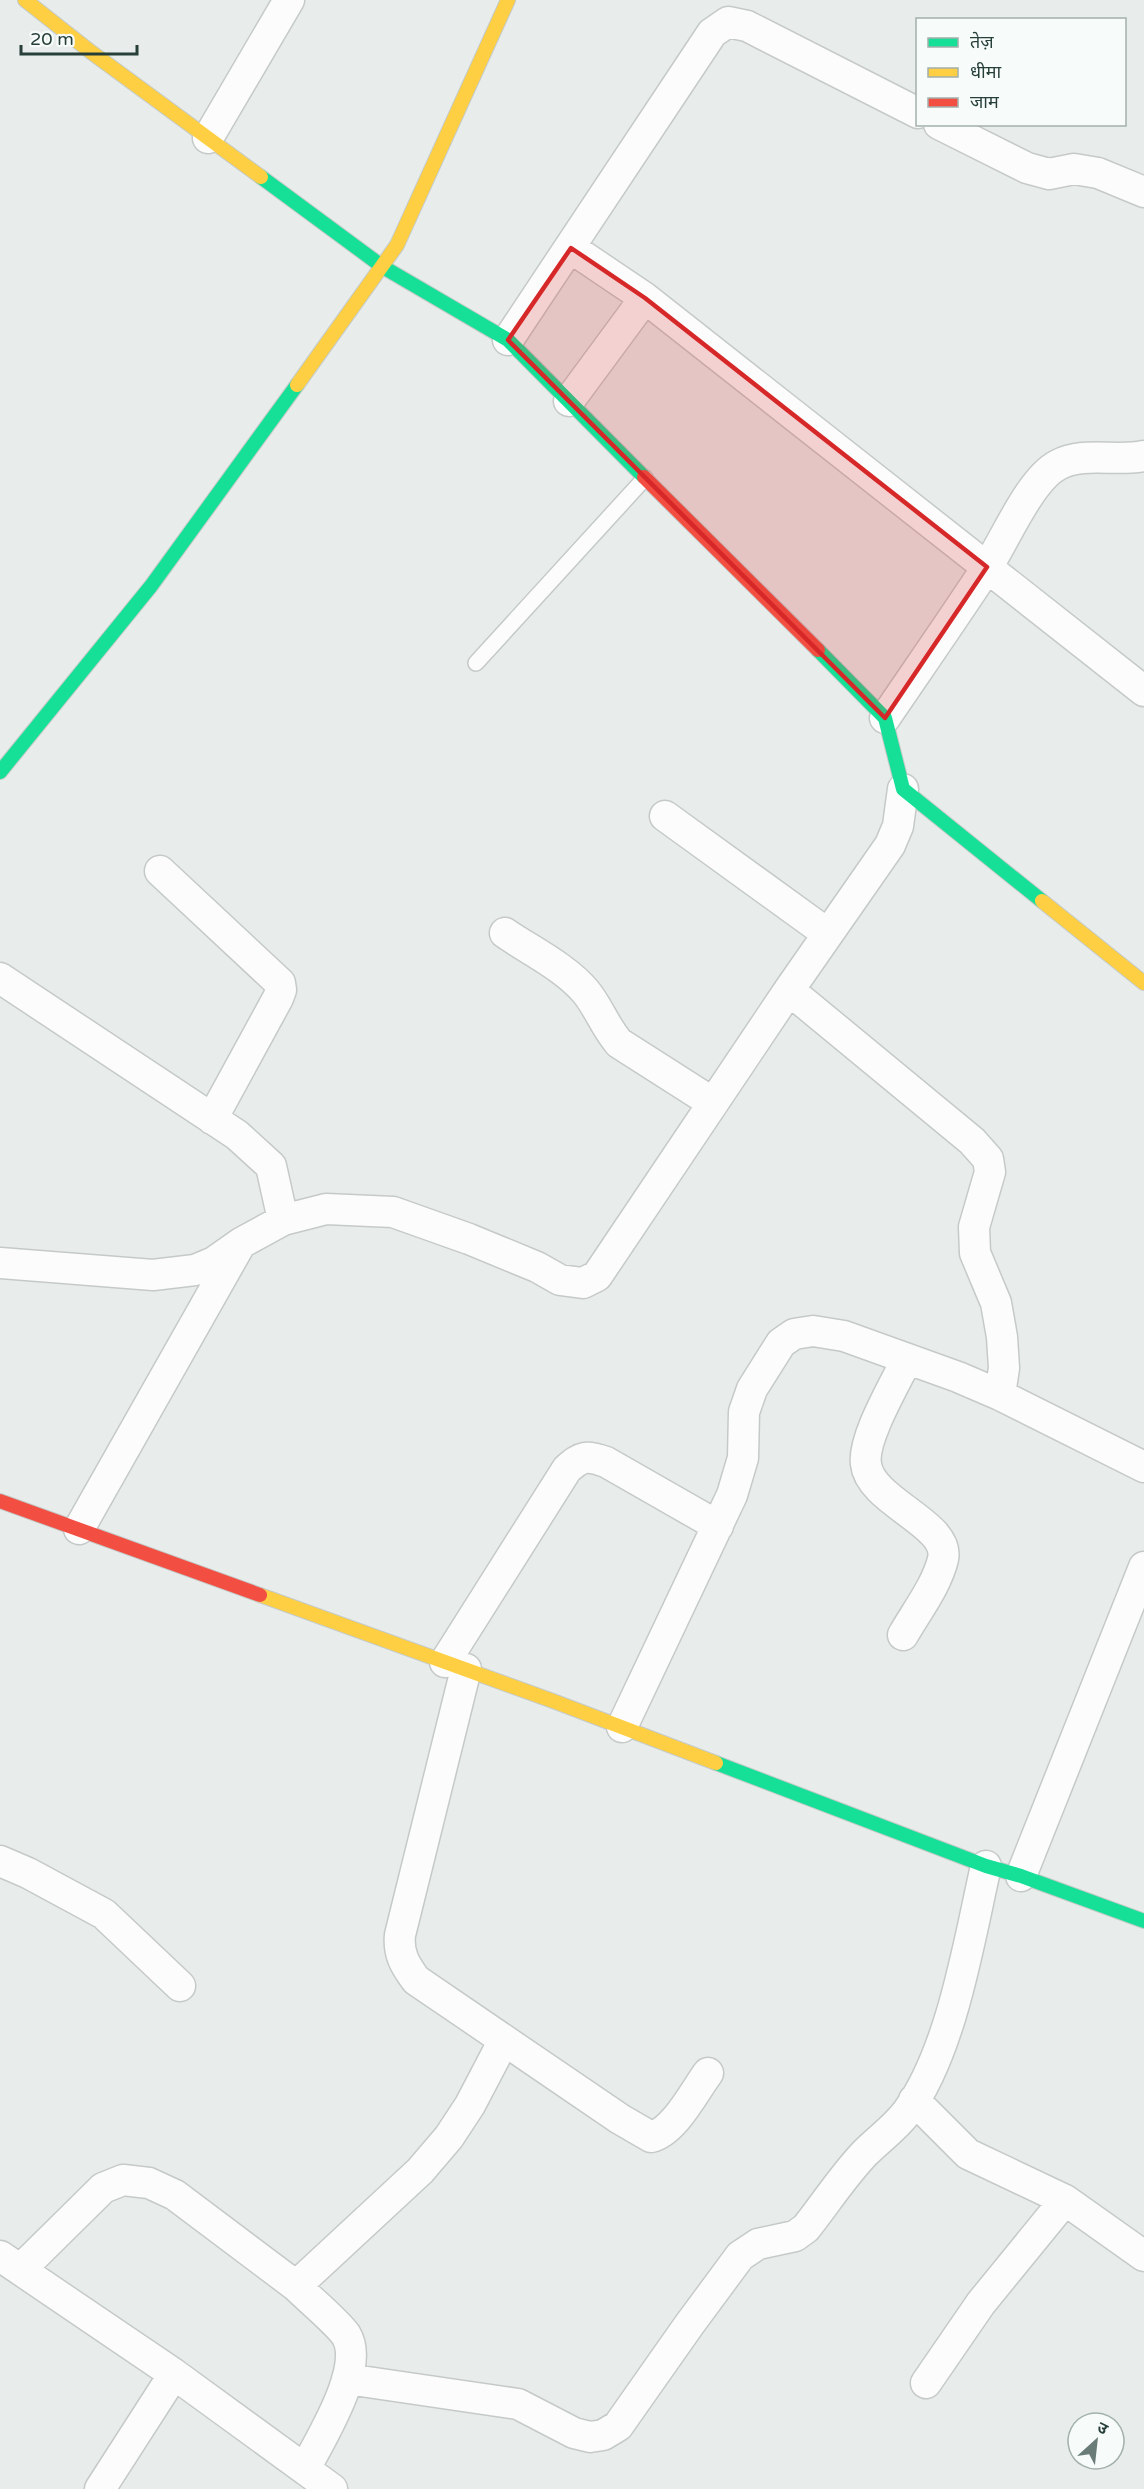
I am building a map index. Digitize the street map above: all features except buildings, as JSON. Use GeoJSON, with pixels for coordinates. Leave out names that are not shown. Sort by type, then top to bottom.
{"type":"FeatureCollection","features":[{"type":"Feature","properties":{"kind":"street"},"geometry":{"type":"LineString","coordinates":[[0,1263],[153,1275],[195,1270],[214,1262],[241,1243],[283,1220],[326,1209],[393,1212],[469,1239],[537,1267],[560,1280],[584,1283],[597,1276],[607,1263],[789,990],[890,845],[898,826],[903,789],[885,718],[508,340],[383,267],[25,0]]}},
{"type":"Feature","properties":{"kind":"street"},"geometry":{"type":"LineString","coordinates":[[208,138],[289,0]]}},
{"type":"Feature","properties":{"kind":"street"},"geometry":{"type":"LineString","coordinates":[[0,772],[151,586],[383,267],[397,245],[508,0]]}},
{"type":"Feature","properties":{"kind":"street"},"geometry":{"type":"LineString","coordinates":[[508,340],[712,33],[728,22],[747,26],[916,112]]}},
{"type":"Feature","properties":{"kind":"street"},"geometry":{"type":"LineString","coordinates":[[943,126],[1027,168],[1049,174],[1074,170],[1098,173],[1144,192]]}},
{"type":"Feature","properties":{"kind":"street"},"geometry":{"type":"LineString","coordinates":[[571,248],[645,298],[1144,691]]}},
{"type":"Feature","properties":{"kind":"street"},"geometry":{"type":"LineString","coordinates":[[569,401],[645,298]]}},
{"type":"Feature","properties":{"kind":"street"},"geometry":{"type":"LineString","coordinates":[[885,718],[987,567],[1036,484],[1056,466],[1074,458],[1129,459],[1144,456]]}},
{"type":"Feature","properties":{"kind":"street"},"geometry":{"type":"LineString","coordinates":[[903,789],[1144,983]]}},
{"type":"Feature","properties":{"kind":"street"},"geometry":{"type":"LineString","coordinates":[[665,816],[828,934]]}},
{"type":"Feature","properties":{"kind":"street"},"geometry":{"type":"LineString","coordinates":[[160,871],[280,983],[281,990],[278,998],[212,1119]]}},
{"type":"Feature","properties":{"kind":"street"},"geometry":{"type":"LineString","coordinates":[[505,933],[571,977],[585,991],[607,1030],[619,1043],[713,1103]]}},
{"type":"Feature","properties":{"kind":"street"},"geometry":{"type":"LineString","coordinates":[[0,978],[237,1135],[271,1166],[283,1220]]}},
{"type":"Feature","properties":{"kind":"street"},"geometry":{"type":"LineString","coordinates":[[789,990],[972,1141],[988,1159],[990,1172],[974,1227],[975,1253],[996,1303],[1002,1337],[1004,1368],[1000,1395]]}},
{"type":"Feature","properties":{"kind":"street"},"geometry":{"type":"LineString","coordinates":[[79,1529],[241,1243]]}},
{"type":"Feature","properties":{"kind":"street"},"geometry":{"type":"LineString","coordinates":[[622,1727],[732,1495],[743,1458],[744,1412],[752,1389],[781,1343],[794,1334],[813,1330],[844,1336],[907,1359],[1000,1395],[1144,1467]]}},
{"type":"Feature","properties":{"kind":"street"},"geometry":{"type":"LineString","coordinates":[[903,1635],[938,1574],[944,1556],[942,1543],[929,1529],[873,1484],[866,1465],[867,1446],[907,1359]]}},
{"type":"Feature","properties":{"kind":"street"},"geometry":{"type":"LineString","coordinates":[[708,2073],[670,2126],[660,2135],[651,2137],[620,2119],[416,1980],[405,1966],[399,1949],[455,1665],[567,1469],[578,1460],[590,1456],[606,1462],[718,1526]]}},
{"type":"Feature","properties":{"kind":"street"},"geometry":{"type":"LineString","coordinates":[[0,1501],[455,1665],[986,1866],[1021,1876],[1144,1921]]}},
{"type":"Feature","properties":{"kind":"street"},"geometry":{"type":"LineString","coordinates":[[1021,1876],[1144,1567]]}},
{"type":"Feature","properties":{"kind":"street"},"geometry":{"type":"LineString","coordinates":[[0,1861],[28,1872],[104,1914],[180,1986]]}},
{"type":"Feature","properties":{"kind":"street"},"geometry":{"type":"LineString","coordinates":[[347,2379],[518,2404],[574,2433],[590,2437],[603,2435],[618,2426],[740,2256],[758,2244],[795,2236],[806,2228],[865,2154],[907,2113],[926,2080],[957,1993],[986,1866]]}},
{"type":"Feature","properties":{"kind":"street"},"geometry":{"type":"LineString","coordinates":[[296,2286],[427,2163],[470,2106],[504,2040]]}},
{"type":"Feature","properties":{"kind":"street"},"geometry":{"type":"LineString","coordinates":[[914,2100],[968,2154],[1065,2200],[1144,2256]]}},
{"type":"Feature","properties":{"kind":"street"},"geometry":{"type":"LineString","coordinates":[[305,2469],[343,2394],[351,2363],[346,2336],[296,2286],[176,2195],[149,2183],[123,2180],[103,2188],[10,2262],[174,2374],[332,2489]]}},
{"type":"Feature","properties":{"kind":"street"},"geometry":{"type":"LineString","coordinates":[[926,2383],[981,2303],[1065,2200]]}},
{"type":"Feature","properties":{"kind":"street"},"geometry":{"type":"LineString","coordinates":[[100,2489],[174,2374]]}},
{"type":"Feature","properties":{"kind":"lane"},"geometry":{"type":"LineString","coordinates":[[476,663],[645,478]]}},
{"type":"Feature","properties":{"kind":"highlighted area"},"geometry":{"type":"Polygon","coordinates":[[[571,248],[645,298],[987,567],[885,718],[508,340],[571,248]]]}},
{"type":"Feature","properties":{"kind":"traffic: fast"},"geometry":{"type":"LineString","coordinates":[[261,177],[383,267],[508,340],[644,477]]}},
{"type":"Feature","properties":{"kind":"traffic: fast"},"geometry":{"type":"LineString","coordinates":[[0,772],[151,586],[297,385]]}},
{"type":"Feature","properties":{"kind":"traffic: fast"},"geometry":{"type":"LineString","coordinates":[[818,650],[885,718],[903,789],[1042,901]]}},
{"type":"Feature","properties":{"kind":"traffic: fast"},"geometry":{"type":"LineString","coordinates":[[716,1763],[986,1866],[1021,1876],[1144,1921]]}},
{"type":"Feature","properties":{"kind":"traffic: slow"},"geometry":{"type":"LineString","coordinates":[[25,0],[91,52],[261,177]]}},
{"type":"Feature","properties":{"kind":"traffic: slow"},"geometry":{"type":"LineString","coordinates":[[297,385],[397,245],[508,0]]}},
{"type":"Feature","properties":{"kind":"traffic: slow"},"geometry":{"type":"LineString","coordinates":[[1042,901],[1144,983]]}},
{"type":"Feature","properties":{"kind":"traffic: slow"},"geometry":{"type":"LineString","coordinates":[[260,1595],[553,1701],[716,1763]]}},
{"type":"Feature","properties":{"kind":"traffic: jam"},"geometry":{"type":"LineString","coordinates":[[644,477],[818,650]]}},
{"type":"Feature","properties":{"kind":"traffic: jam"},"geometry":{"type":"LineString","coordinates":[[0,1501],[260,1595]]}}]}
